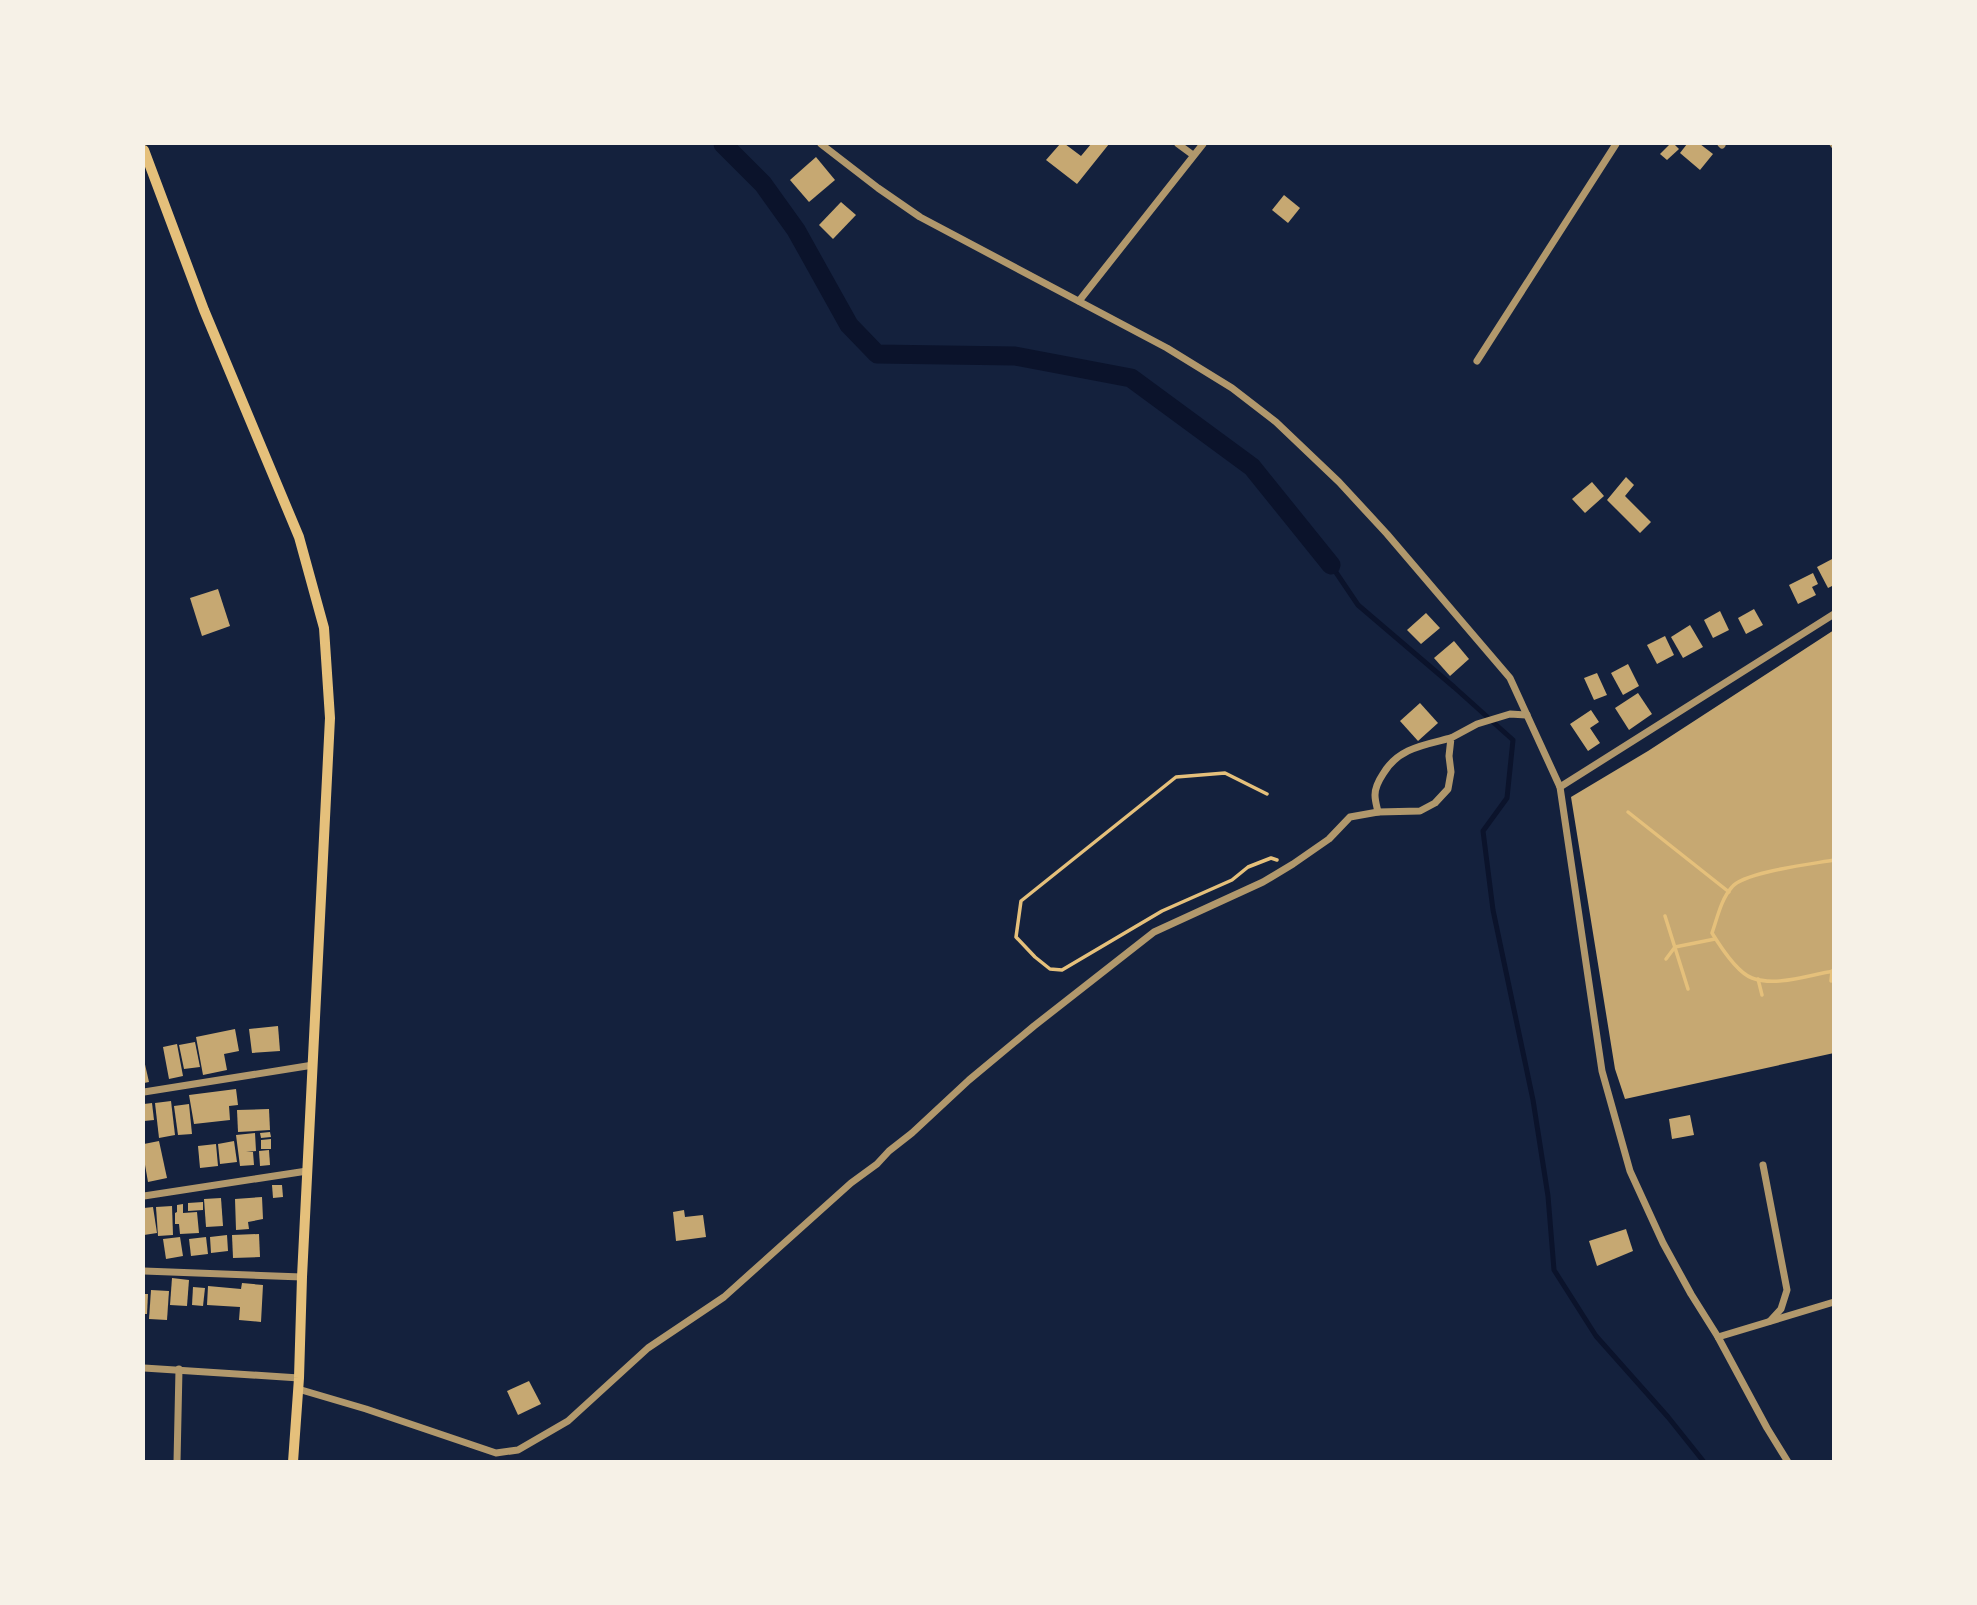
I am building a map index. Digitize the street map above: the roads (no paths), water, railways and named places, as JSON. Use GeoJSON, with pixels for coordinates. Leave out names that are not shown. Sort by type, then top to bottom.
{"type":"FeatureCollection","features":[{"type":"Feature","properties":{"kind":"main road"},"geometry":{"type":"LineString","coordinates":[[144,150],[204,310],[299,537],[324,628],[330,718],[293,1461]]}},
{"type":"Feature","properties":{"kind":"street"},"geometry":{"type":"LineString","coordinates":[[821,144],[920,217],[1167,348],[1232,388],[1276,422],[1339,482],[1387,534],[1510,678],[1560,787],[1602,1070],[1630,1171],[1690,1294],[1718,1337],[1788,1461]]}},
{"type":"Feature","properties":{"kind":"street"},"geometry":{"type":"LineString","coordinates":[[1178,144],[1193,155]]}},
{"type":"Feature","properties":{"kind":"street"},"geometry":{"type":"LineString","coordinates":[[1079,301],[1203,144]]}},
{"type":"Feature","properties":{"kind":"street"},"geometry":{"type":"LineString","coordinates":[[1477,361],[1616,144]]}},
{"type":"Feature","properties":{"kind":"street"},"geometry":{"type":"LineString","coordinates":[[1560,787],[1833,614]]}},
{"type":"Feature","properties":{"kind":"street"},"geometry":{"type":"LineString","coordinates":[[1378,812],[1375,795],[1379,781],[1388,765],[1400,754],[1451,738],[1477,724],[1510,714],[1527,715]]}},
{"type":"Feature","properties":{"kind":"street"},"geometry":{"type":"LineString","coordinates":[[144,1368],[179,1369],[298,1383],[496,1453],[518,1450],[568,1421],[648,1348],[723,1297],[851,1183],[877,1164],[969,1080],[1154,932],[1263,882],[1329,839],[1350,817],[1378,812],[1420,811],[1434,803],[1448,789],[1451,738]]}},
{"type":"Feature","properties":{"kind":"street"},"geometry":{"type":"LineString","coordinates":[[144,1092],[313,1065]]}},
{"type":"Feature","properties":{"kind":"street"},"geometry":{"type":"LineString","coordinates":[[1763,1165],[1787,1290],[1781,1309],[1770,1321]]}},
{"type":"Feature","properties":{"kind":"street"},"geometry":{"type":"LineString","coordinates":[[144,1196],[307,1171]]}},
{"type":"Feature","properties":{"kind":"street"},"geometry":{"type":"LineString","coordinates":[[144,1271],[302,1277]]}},
{"type":"Feature","properties":{"kind":"street"},"geometry":{"type":"LineString","coordinates":[[1718,1337],[1833,1302]]}},
{"type":"Feature","properties":{"kind":"street"},"geometry":{"type":"LineString","coordinates":[[177,1461],[179,1369]]}},
{"type":"Feature","properties":{"kind":"waterway"},"geometry":{"type":"LineString","coordinates":[[723,144],[763,184],[796,230],[849,325],[877,354],[1015,356],[1131,378],[1252,467],[1331,565]]}},
{"type":"Feature","properties":{"kind":"waterway"},"geometry":{"type":"LineString","coordinates":[[1331,565],[1358,605],[1513,740],[1507,798],[1483,831],[1493,910],[1533,1100],[1548,1196],[1554,1270],[1596,1336],[1704,1462]]}}]}
